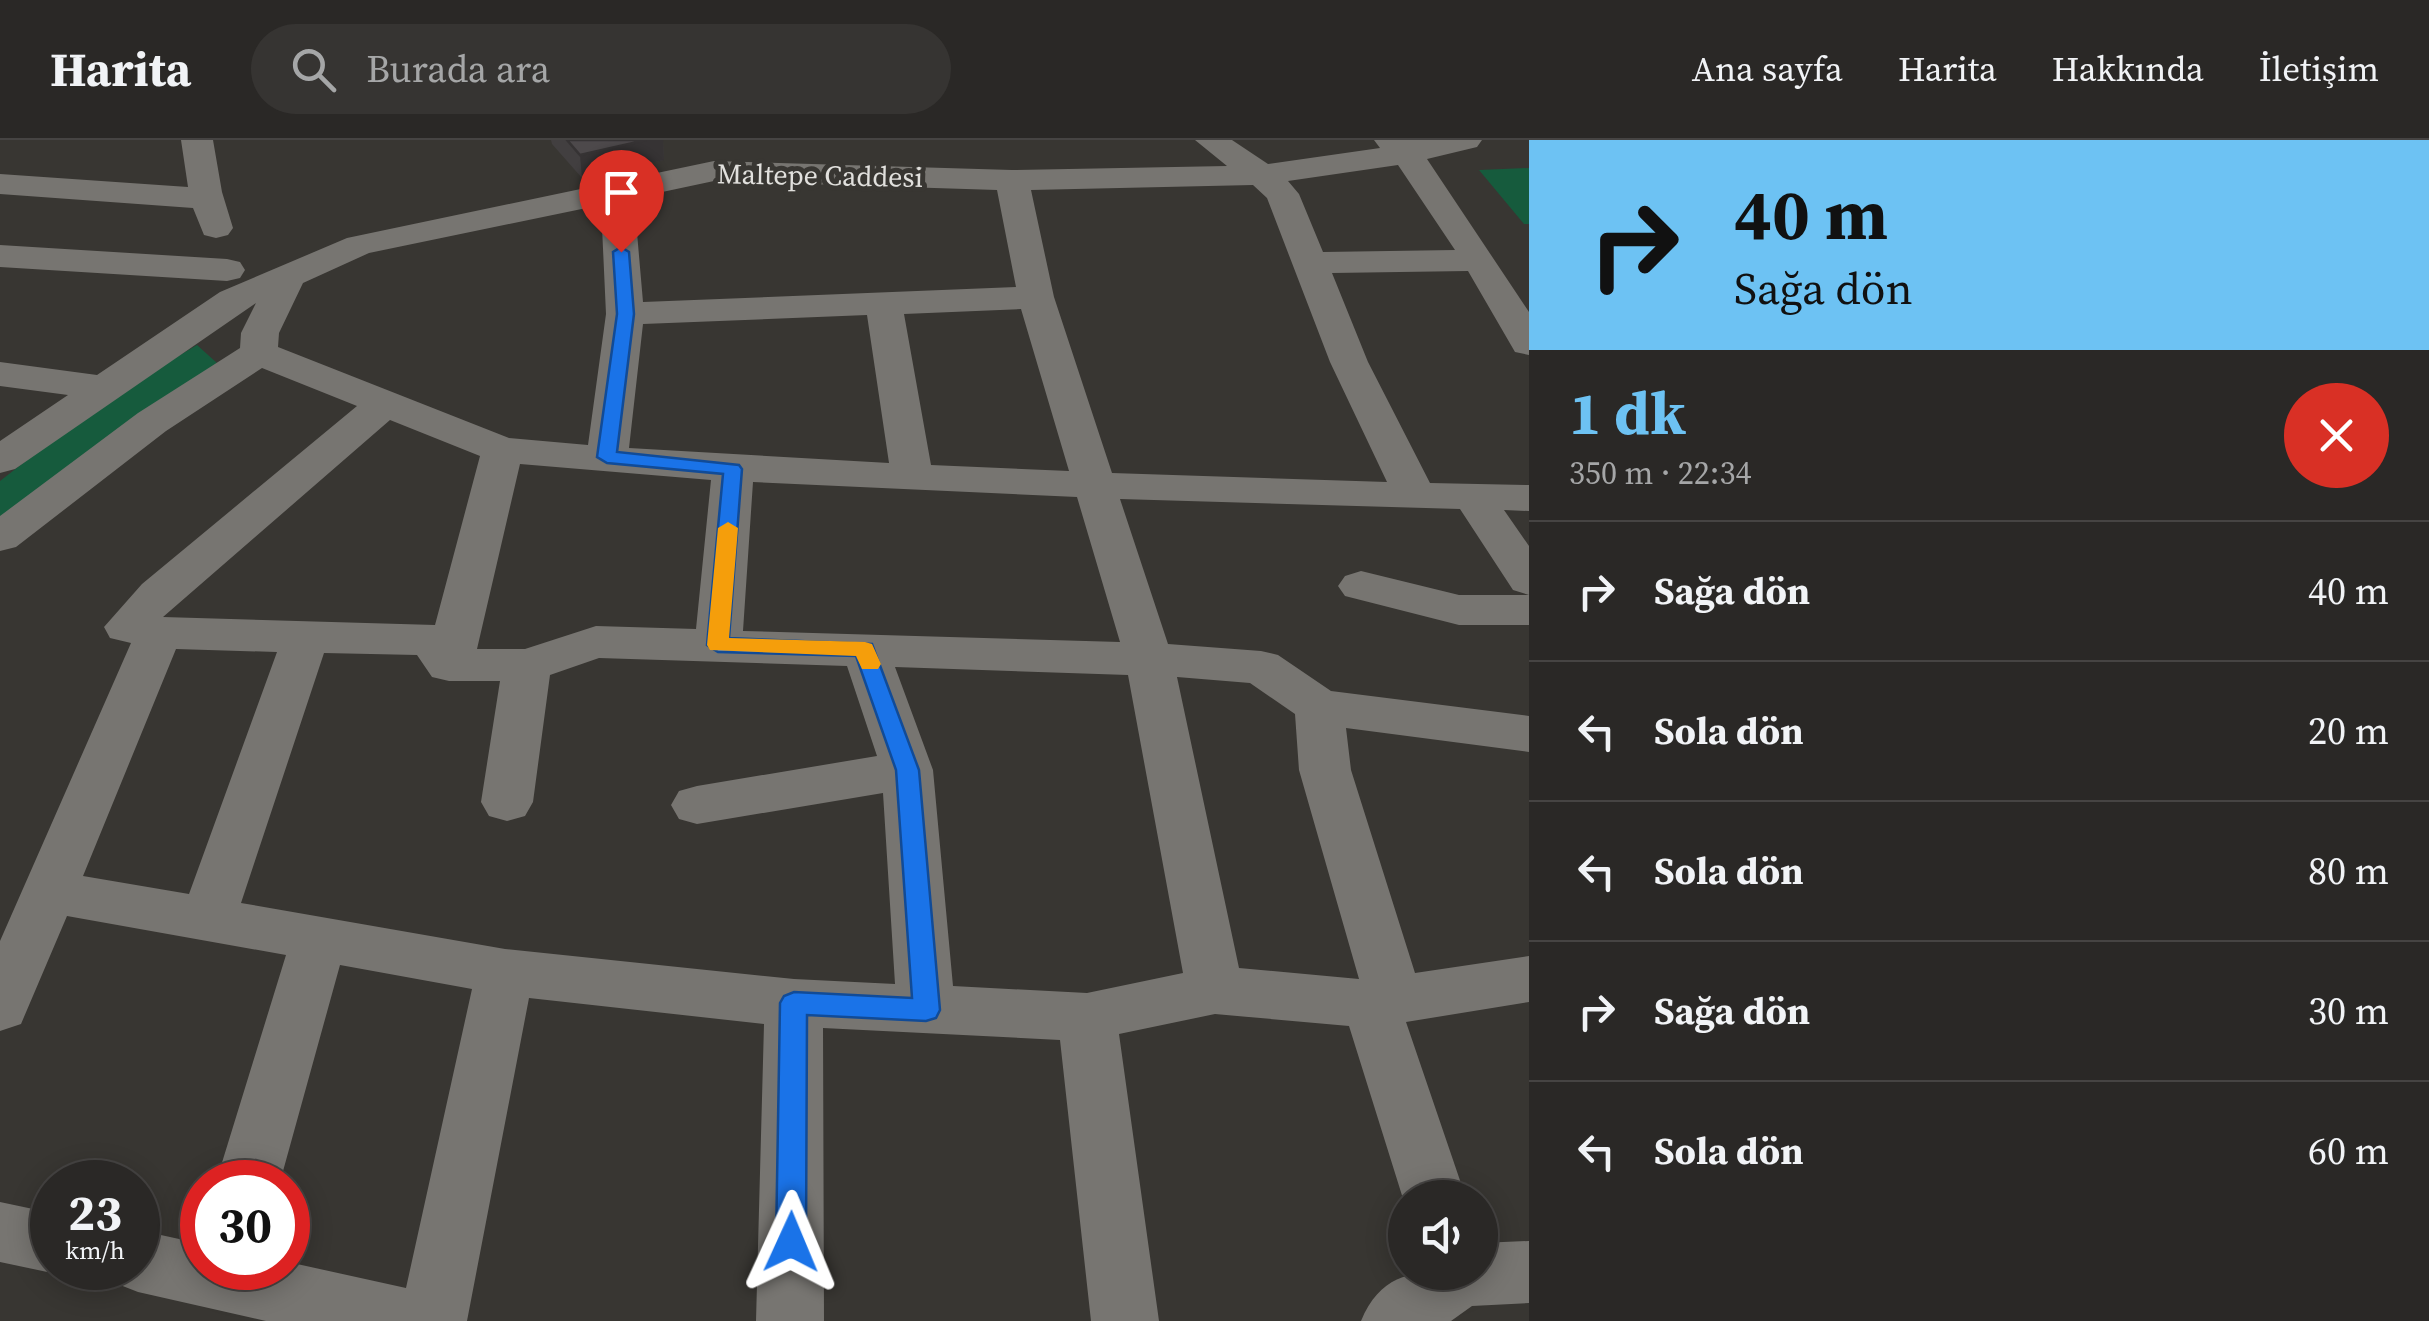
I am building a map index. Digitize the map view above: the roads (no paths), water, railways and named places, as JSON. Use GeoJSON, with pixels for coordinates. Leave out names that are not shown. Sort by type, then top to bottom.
{"type":"FeatureCollection","features":[{"type":"Feature","properties":{"kind":"street"},"geometry":{"type":"LineString","coordinates":[[0,256],[230,285],[207,200],[197,140]]}},
{"type":"Feature","properties":{"kind":"street"},"geometry":{"type":"LineString","coordinates":[[691,140],[714,170]]}},
{"type":"Feature","properties":{"kind":"street"},"geometry":{"type":"LineString","coordinates":[[1211,140],[1262,175],[1282,194],[1348,362],[1416,497]]}},
{"type":"Feature","properties":{"kind":"street","name":"Maltepe Caddesi"},"geometry":{"type":"LineString","coordinates":[[0,460],[102,388],[230,285],[288,276],[359,245],[714,170],[1012,180],[1262,175],[1399,147],[1466,140]]}},
{"type":"Feature","properties":{"kind":"street"},"geometry":{"type":"LineString","coordinates":[[1399,147],[1480,260],[1529,344]]}},
{"type":"Feature","properties":{"kind":"street"},"geometry":{"type":"LineString","coordinates":[[1012,180],[1036,297],[1150,658],[1215,990]]}},
{"type":"Feature","properties":{"kind":"street"},"geometry":{"type":"LineString","coordinates":[[0,184],[207,200]]}},
{"type":"Feature","properties":{"kind":"street"},"geometry":{"type":"LineString","coordinates":[[607,457],[626,314],[616,190]]}},
{"type":"Feature","properties":{"kind":"street"},"geometry":{"type":"LineString","coordinates":[[1308,263],[1480,260]]}},
{"type":"Feature","properties":{"kind":"street"},"geometry":{"type":"LineString","coordinates":[[259,352],[260,334],[288,276]]}},
{"type":"Feature","properties":{"kind":"street"},"geometry":{"type":"LineString","coordinates":[[626,314],[1036,297]]}},
{"type":"Feature","properties":{"kind":"street"},"geometry":{"type":"LineString","coordinates":[[884,303],[912,475]]}},
{"type":"Feature","properties":{"kind":"street"},"geometry":{"type":"LineString","coordinates":[[259,352],[502,450],[732,469],[1416,497],[1529,498]]}},
{"type":"Feature","properties":{"kind":"street"},"geometry":{"type":"LineString","coordinates":[[0,537],[152,422],[259,352]]}},
{"type":"Feature","properties":{"kind":"street"},"geometry":{"type":"LineString","coordinates":[[0,374],[102,388]]}},
{"type":"Feature","properties":{"kind":"street"},"geometry":{"type":"LineString","coordinates":[[388,402],[158,594],[127,627],[159,633],[431,640],[449,665]]}},
{"type":"Feature","properties":{"kind":"street"},"geometry":{"type":"LineString","coordinates":[[449,665],[502,450]]}},
{"type":"Feature","properties":{"kind":"street"},"geometry":{"type":"LineString","coordinates":[[718,645],[732,469]]}},
{"type":"Feature","properties":{"kind":"street"},"geometry":{"type":"LineString","coordinates":[[1475,499],[1529,580]]}},
{"type":"Feature","properties":{"kind":"street"},"geometry":{"type":"LineString","coordinates":[[1360,586],[1459,610],[1529,610]]}},
{"type":"Feature","properties":{"kind":"street"},"geometry":{"type":"LineString","coordinates":[[0,1007],[159,633]]}},
{"type":"Feature","properties":{"kind":"street"},"geometry":{"type":"LineString","coordinates":[[208,919],[306,636]]}},
{"type":"Feature","properties":{"kind":"street"},"geometry":{"type":"LineString","coordinates":[[449,665],[526,665],[596,642],[1150,658],[1262,667],[1319,707],[1529,734]]}},
{"type":"Feature","properties":{"kind":"street"},"geometry":{"type":"LineString","coordinates":[[865,649],[908,770],[926,1010]]}},
{"type":"Feature","properties":{"kind":"street"},"geometry":{"type":"LineString","coordinates":[[506,802],[526,665]]}},
{"type":"Feature","properties":{"kind":"street"},"geometry":{"type":"LineString","coordinates":[[1319,707],[1325,770],[1429,1180]]}},
{"type":"Feature","properties":{"kind":"street"},"geometry":{"type":"LineString","coordinates":[[697,805],[908,770]]}},
{"type":"Feature","properties":{"kind":"street"},"geometry":{"type":"LineString","coordinates":[[48,891],[504,972],[794,1003],[1087,1017],[1215,990],[1383,1002],[1529,979]]}},
{"type":"Feature","properties":{"kind":"street"},"geometry":{"type":"LineString","coordinates":[[254,1160],[318,939]]}},
{"type":"Feature","properties":{"kind":"street"},"geometry":{"type":"LineString","coordinates":[[433,1321],[504,972]]}},
{"type":"Feature","properties":{"kind":"street"},"geometry":{"type":"LineString","coordinates":[[790,1321],[794,1003]]}},
{"type":"Feature","properties":{"kind":"street"},"geometry":{"type":"LineString","coordinates":[[1087,1017],[1125,1321]]}},
{"type":"Feature","properties":{"kind":"street"},"geometry":{"type":"LineString","coordinates":[[0,1232],[30,1238]]}},
{"type":"Feature","properties":{"kind":"street"},"geometry":{"type":"LineString","coordinates":[[1498,1273],[1529,1272]]}},
{"type":"Feature","properties":{"kind":"street"},"geometry":{"type":"LineString","coordinates":[[289,1290],[410,1321]]}},
{"type":"Feature","properties":{"kind":"street"},"geometry":{"type":"LineString","coordinates":[[1395,1321],[1437,1290]]}}]}
